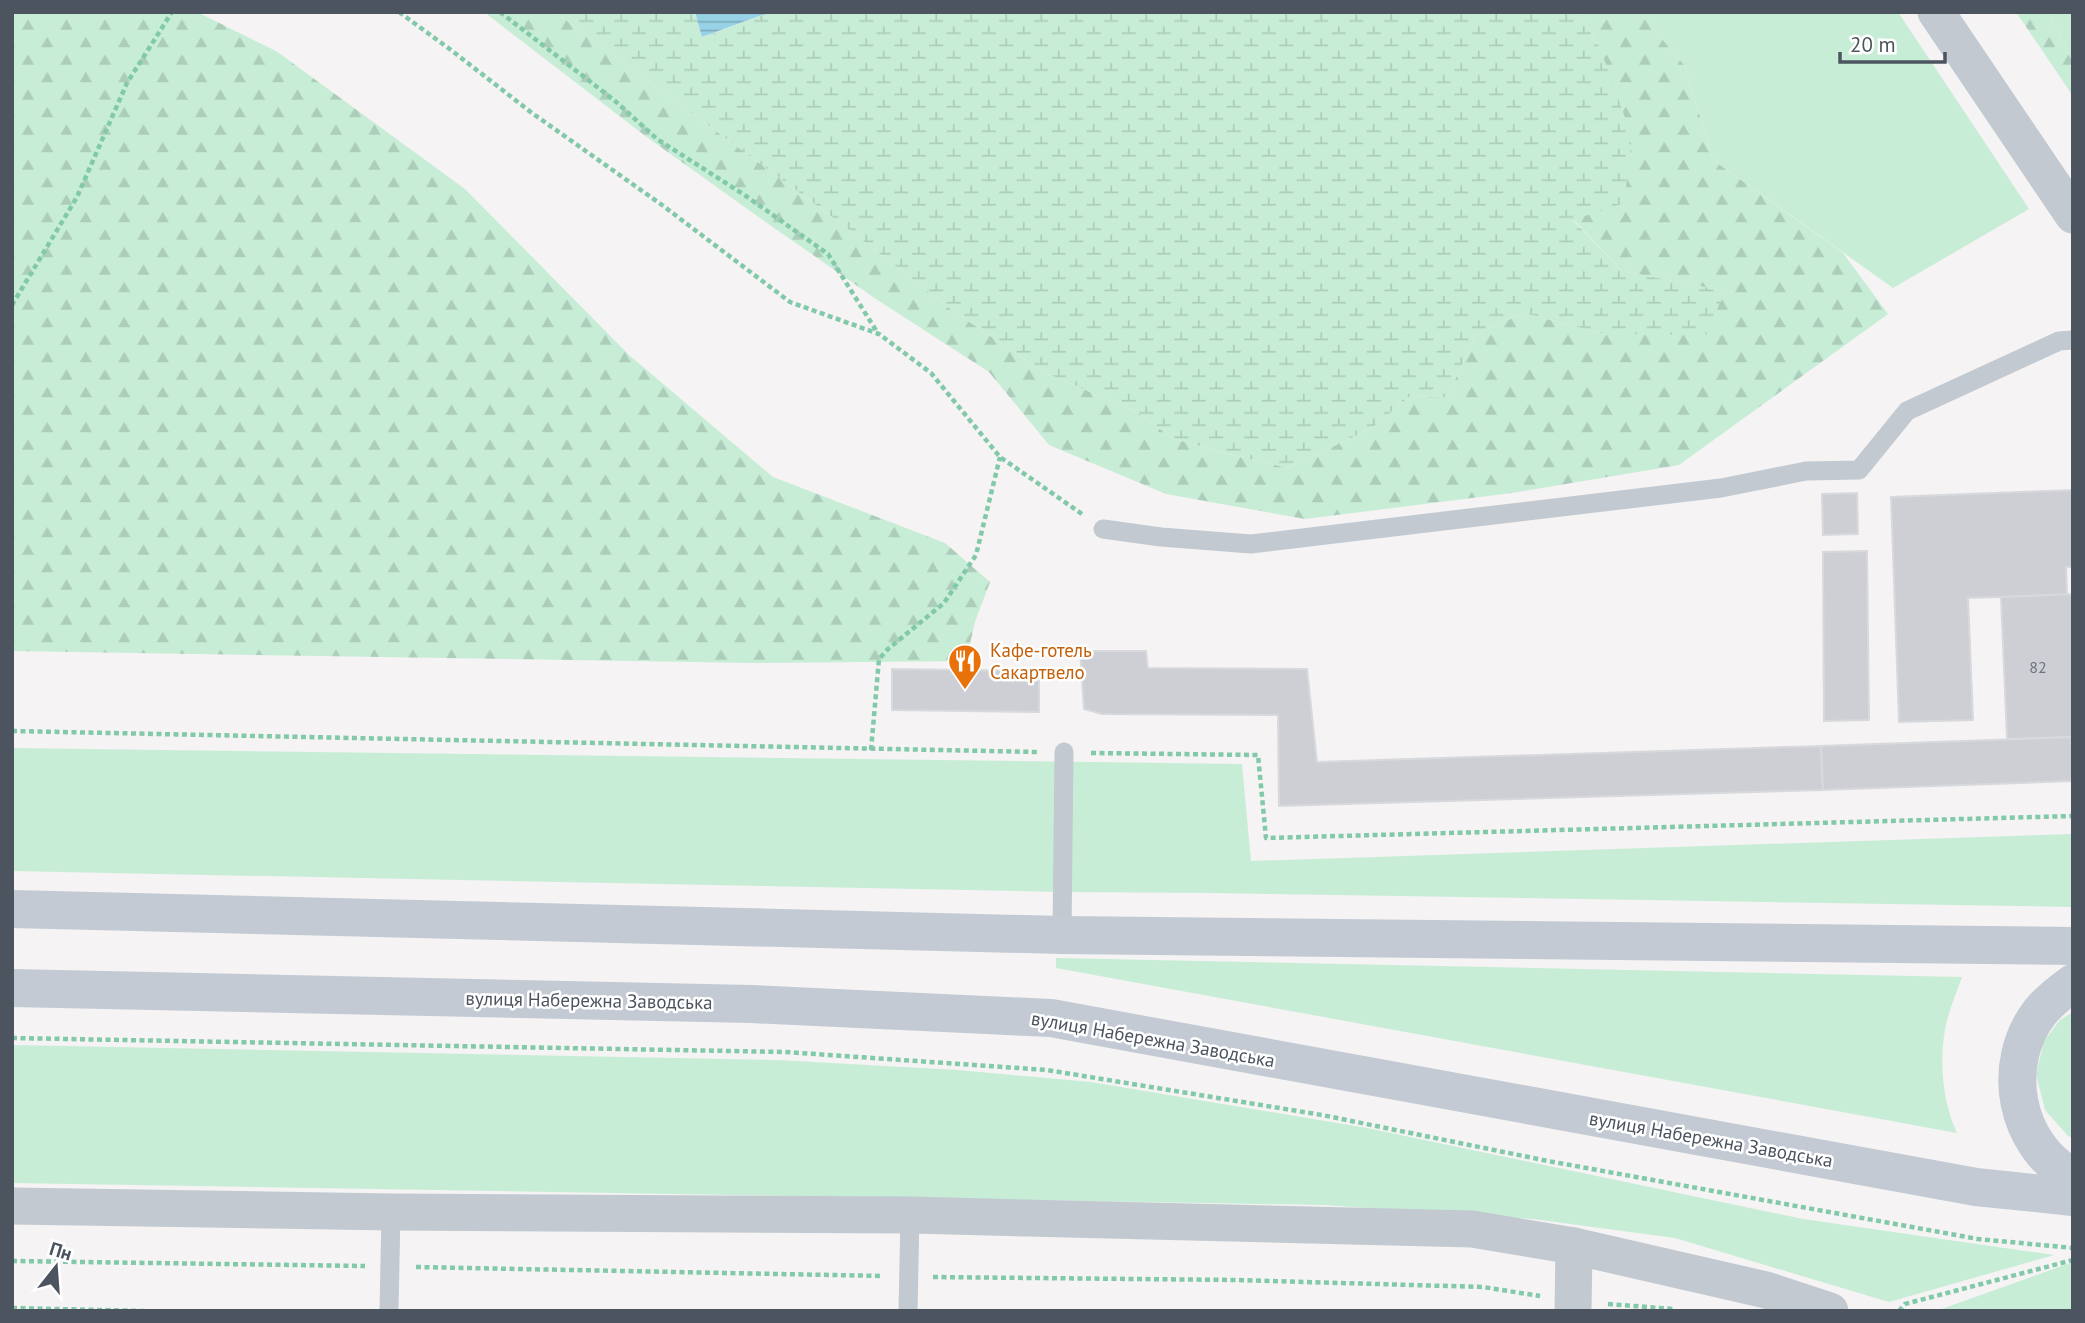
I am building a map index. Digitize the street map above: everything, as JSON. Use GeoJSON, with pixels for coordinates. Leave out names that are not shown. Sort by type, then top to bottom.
{"type":"FeatureCollection","features":[{"type":"Feature","properties":{"kind":"main road"},"geometry":{"type":"LineString","coordinates":[[12,909],[1062,936],[2073,946]]}},
{"type":"Feature","properties":{"kind":"main road"},"geometry":{"type":"LineString","coordinates":[[2073,983],[2040,1011],[2025,1038],[2016,1081],[2022,1115],[2037,1146],[2060,1170],[2073,1177]]}},
{"type":"Feature","properties":{"kind":"main road","name":"вулиця Набережна Заводська"},"geometry":{"type":"LineString","coordinates":[[12,988],[751,1003],[1051,1018],[1976,1187],[2073,1197]]}},
{"type":"Feature","properties":{"kind":"street"},"geometry":{"type":"LineString","coordinates":[[1936,12],[2073,215]]}},
{"type":"Feature","properties":{"kind":"street"},"geometry":{"type":"LineString","coordinates":[[12,1206],[391,1212],[910,1215],[1472,1229],[1574,1246],[1766,1290],[1830,1311]]}},
{"type":"Feature","properties":{"kind":"street"},"geometry":{"type":"LineString","coordinates":[[1573,1306],[1574,1246]]}},
{"type":"Feature","properties":{"kind":"lane"},"geometry":{"type":"LineString","coordinates":[[1097,525],[1161,537],[1251,544],[1721,488],[1806,471],[1859,470],[1907,411],[2059,341],[2073,340]]}},
{"type":"Feature","properties":{"kind":"lane"},"geometry":{"type":"LineString","coordinates":[[1062,936],[1064,752]]}},
{"type":"Feature","properties":{"kind":"lane"},"geometry":{"type":"LineString","coordinates":[[389,1311],[391,1212]]}},
{"type":"Feature","properties":{"kind":"lane"},"geometry":{"type":"LineString","coordinates":[[908,1311],[910,1215]]}},
{"type":"Feature","properties":{"kind":"path"},"geometry":{"type":"LineString","coordinates":[[12,305],[77,197],[127,83],[172,12]]}},
{"type":"Feature","properties":{"kind":"path"},"geometry":{"type":"LineString","coordinates":[[399,12],[790,302],[879,334],[931,373],[1000,457],[1097,525]]}},
{"type":"Feature","properties":{"kind":"path"},"geometry":{"type":"LineString","coordinates":[[500,12],[614,100],[657,139],[743,194],[828,254],[879,334]]}},
{"type":"Feature","properties":{"kind":"path"},"geometry":{"type":"LineString","coordinates":[[872,750],[879,659],[944,603],[976,555],[1000,457]]}},
{"type":"Feature","properties":{"kind":"path"},"geometry":{"type":"LineString","coordinates":[[12,731],[872,750],[1258,755],[1266,838],[2073,816]]}},
{"type":"Feature","properties":{"kind":"path"},"geometry":{"type":"LineString","coordinates":[[12,1038],[785,1052],[1047,1070],[1322,1115],[1548,1161],[1978,1240],[2073,1248]]}},
{"type":"Feature","properties":{"kind":"path"},"geometry":{"type":"LineString","coordinates":[[1899,1311],[1905,1304],[2073,1260]]}},
{"type":"Feature","properties":{"kind":"path"},"geometry":{"type":"LineString","coordinates":[[12,1261],[1236,1280],[1483,1287],[1573,1306],[1675,1311]]}},
{"type":"Feature","properties":{"kind":"path"},"geometry":{"type":"LineString","coordinates":[[12,1308],[145,1311]]}},
{"type":"Feature","properties":{"kind":"green space"},"geometry":{"type":"Polygon","coordinates":[[[12,12],[197,12],[276,51],[465,189],[629,355],[773,477],[945,543],[990,582],[975,622],[966,661],[752,663],[12,651],[12,12]]]}},
{"type":"Feature","properties":{"kind":"green space"},"geometry":{"type":"Polygon","coordinates":[[[484,12],[555,12],[843,225],[953,311],[1044,372],[1139,413],[1172,438],[1288,468],[1372,428],[1410,396],[1447,397],[1476,334],[1524,313],[1604,334],[1706,334],[1724,291],[1622,271],[1573,219],[1600,48],[1580,12],[1639,12],[1685,66],[1713,160],[1843,253],[1888,314],[1679,465],[1512,493],[1305,519],[1166,494],[1049,445],[989,372],[876,299],[760,218],[644,135],[484,12]]]}},
{"type":"Feature","properties":{"kind":"green space"},"geometry":{"type":"Polygon","coordinates":[[[555,12],[695,12],[703,37],[762,15],[783,12],[1580,12],[1600,48],[1632,137],[1624,203],[1573,220],[1622,271],[1725,291],[1706,335],[1604,334],[1524,313],[1476,334],[1447,397],[1410,396],[1372,428],[1288,468],[1223,453],[1172,438],[1139,413],[1044,372],[953,311],[843,225],[555,12]]]}},
{"type":"Feature","properties":{"kind":"green space"},"geometry":{"type":"Polygon","coordinates":[[[1639,12],[1898,12],[2029,209],[1893,288],[1713,160],[1685,66],[1639,12]]]}},
{"type":"Feature","properties":{"kind":"green space"},"geometry":{"type":"Polygon","coordinates":[[[2016,12],[2048,12],[2073,63],[2073,96],[2016,12]]]}},
{"type":"Feature","properties":{"kind":"green space"},"geometry":{"type":"Polygon","coordinates":[[[2048,12],[2073,12],[2073,63],[2048,12]]]}},
{"type":"Feature","properties":{"kind":"green space"},"geometry":{"type":"Polygon","coordinates":[[[12,748],[1242,764],[1251,861],[2073,834],[2073,907],[1062,892],[12,871],[12,748]]]}},
{"type":"Feature","properties":{"kind":"green space"},"geometry":{"type":"Polygon","coordinates":[[[1056,958],[1962,977],[1946,1023],[1942,1056],[1945,1096],[1957,1133],[1056,968],[1056,958]]]}},
{"type":"Feature","properties":{"kind":"green space"},"geometry":{"type":"Polygon","coordinates":[[[2073,1012],[2073,1138],[2068,1136],[2045,1110],[2036,1074],[2044,1041],[2060,1020],[2073,1012]]]}},
{"type":"Feature","properties":{"kind":"green space"},"geometry":{"type":"Polygon","coordinates":[[[12,1045],[777,1060],[958,1070],[1091,1082],[1367,1128],[1803,1219],[2054,1255],[1889,1302],[1675,1238],[1533,1219],[1324,1205],[12,1183],[12,1045]]]}},
{"type":"Feature","properties":{"kind":"green space"},"geometry":{"type":"Polygon","coordinates":[[[2073,1262],[2073,1311],[1936,1311],[2073,1262]]]}},
{"type":"Feature","properties":{"kind":"water"},"geometry":{"type":"Polygon","coordinates":[[[695,12],[782,12],[762,15],[702,37],[695,12]]]}},
{"type":"Feature","properties":{"kind":"building"},"geometry":{"type":"Polygon","coordinates":[[[2073,490],[2073,567],[2066,567],[2067,595],[1968,598],[1973,720],[1899,722],[1891,497],[2073,490]]]}},
{"type":"Feature","properties":{"kind":"building"},"geometry":{"type":"Polygon","coordinates":[[[1857,493],[1858,534],[1823,535],[1822,494],[1857,493]]]}},
{"type":"Feature","properties":{"kind":"building"},"geometry":{"type":"Polygon","coordinates":[[[1867,551],[1869,720],[1824,721],[1823,552],[1867,551]]]}},
{"type":"Feature","properties":{"kind":"building"},"geometry":{"type":"Polygon","coordinates":[[[2073,594],[2073,737],[2007,739],[2001,597],[2073,594]]]}},
{"type":"Feature","properties":{"kind":"building"},"geometry":{"type":"Polygon","coordinates":[[[1080,651],[1146,651],[1148,668],[1307,669],[1317,762],[1821,746],[1823,790],[1279,806],[1278,715],[1102,714],[1084,709],[1080,651]]]}},
{"type":"Feature","properties":{"kind":"building","name":"Кафе-готель Сакартвело"},"geometry":{"type":"Polygon","coordinates":[[[892,669],[1039,671],[1039,712],[892,710],[892,669]]]}},
{"type":"Feature","properties":{"kind":"building"},"geometry":{"type":"Polygon","coordinates":[[[2073,737],[2073,781],[1823,790],[1821,746],[2073,737]]]}},
{"type":"Feature","properties":{"kind":"place","name":"Кафе-готель Сакартвело"},"geometry":{"type":"Point","coordinates":[965,691]}}]}
